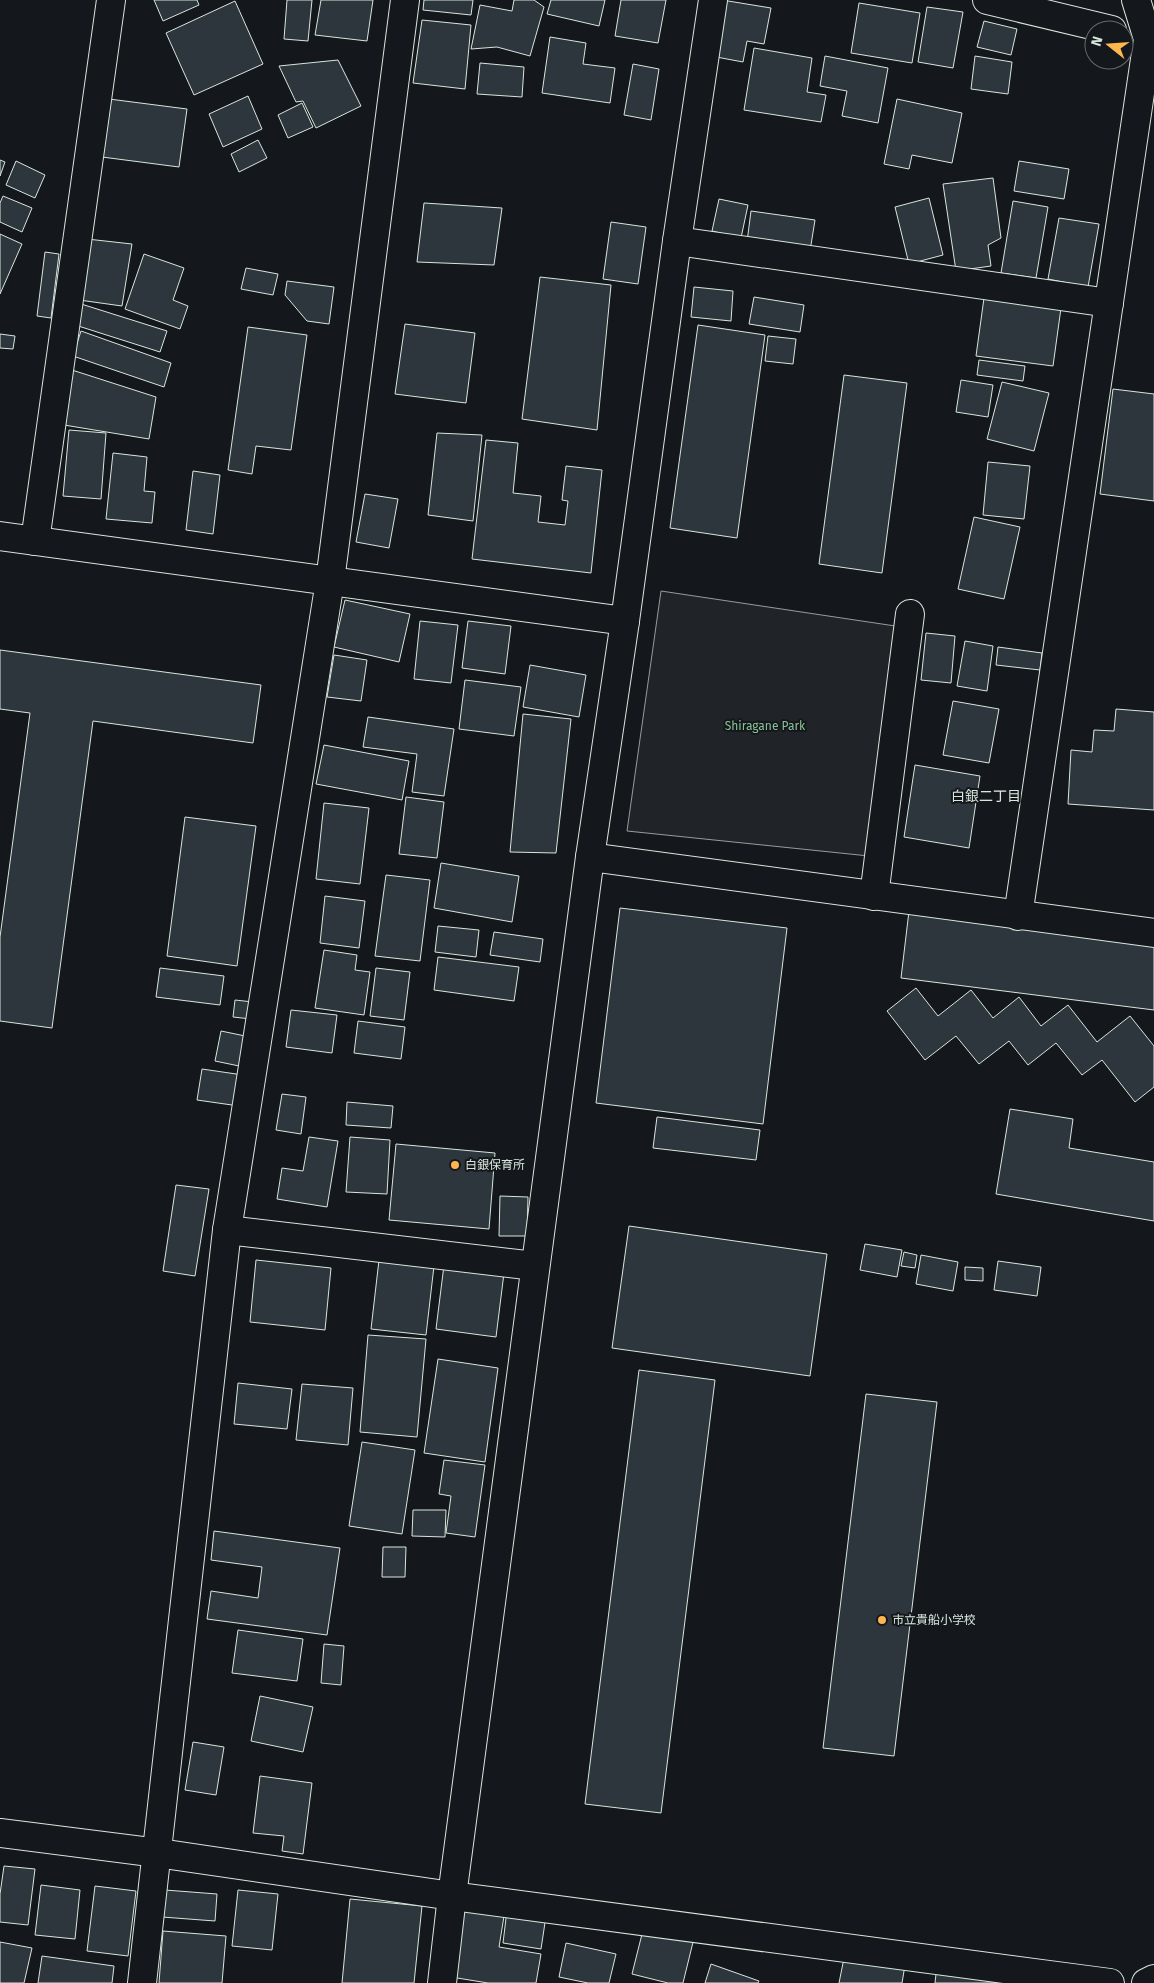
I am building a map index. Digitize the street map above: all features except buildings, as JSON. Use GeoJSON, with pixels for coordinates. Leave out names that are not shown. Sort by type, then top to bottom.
{"type":"FeatureCollection","features":[{"type":"Feature","properties":{"kind":"street"},"geometry":{"type":"LineString","coordinates":[[35,541],[111,0]]}},
{"type":"Feature","properties":{"kind":"street"},"geometry":{"type":"LineString","coordinates":[[142,1983],[228,1230],[330,581],[405,0]]}},
{"type":"Feature","properties":{"kind":"street"},"geometry":{"type":"LineString","coordinates":[[442,1983],[590,857],[713,0]]}},
{"type":"Feature","properties":{"kind":"street"},"geometry":{"type":"LineString","coordinates":[[987,0],[1084,23]]}},
{"type":"Feature","properties":{"kind":"street"},"geometry":{"type":"LineString","coordinates":[[1018,916],[1109,303],[1142,38],[1136,0]]}},
{"type":"Feature","properties":{"kind":"street"},"geometry":{"type":"LineString","coordinates":[[677,241],[1109,303]]}},
{"type":"Feature","properties":{"kind":"street"},"geometry":{"type":"LineString","coordinates":[[0,536],[625,622]]}},
{"type":"Feature","properties":{"kind":"street"},"geometry":{"type":"LineString","coordinates":[[874,896],[910,614]]}},
{"type":"Feature","properties":{"kind":"street"},"geometry":{"type":"LineString","coordinates":[[590,857],[1154,933]]}},
{"type":"Feature","properties":{"kind":"street"},"geometry":{"type":"LineString","coordinates":[[228,1230],[535,1266]]}},
{"type":"Feature","properties":{"kind":"street"},"geometry":{"type":"LineString","coordinates":[[0,1833],[158,1853],[452,1896],[1110,1983]]}},
{"type":"Feature","properties":{"kind":"street"},"geometry":{"type":"LineString","coordinates":[[1146,1983],[1154,1979]]}},
{"type":"Feature","properties":{"kind":"green space","name":"Shiragane Park"},"geometry":{"type":"Polygon","coordinates":[[[661,591],[902,627],[869,856],[627,831],[661,591]]]}},
{"type":"Feature","properties":{"kind":"place","name":"白銀保育所"},"geometry":{"type":"Point","coordinates":[455,1165]}},
{"type":"Feature","properties":{"kind":"place","name":"市立貴船小学校"},"geometry":{"type":"Point","coordinates":[882,1620]}},
{"type":"Feature","properties":{"kind":"district","name":"白銀二丁目"},"geometry":{"type":"Point","coordinates":[986,796]}}]}
